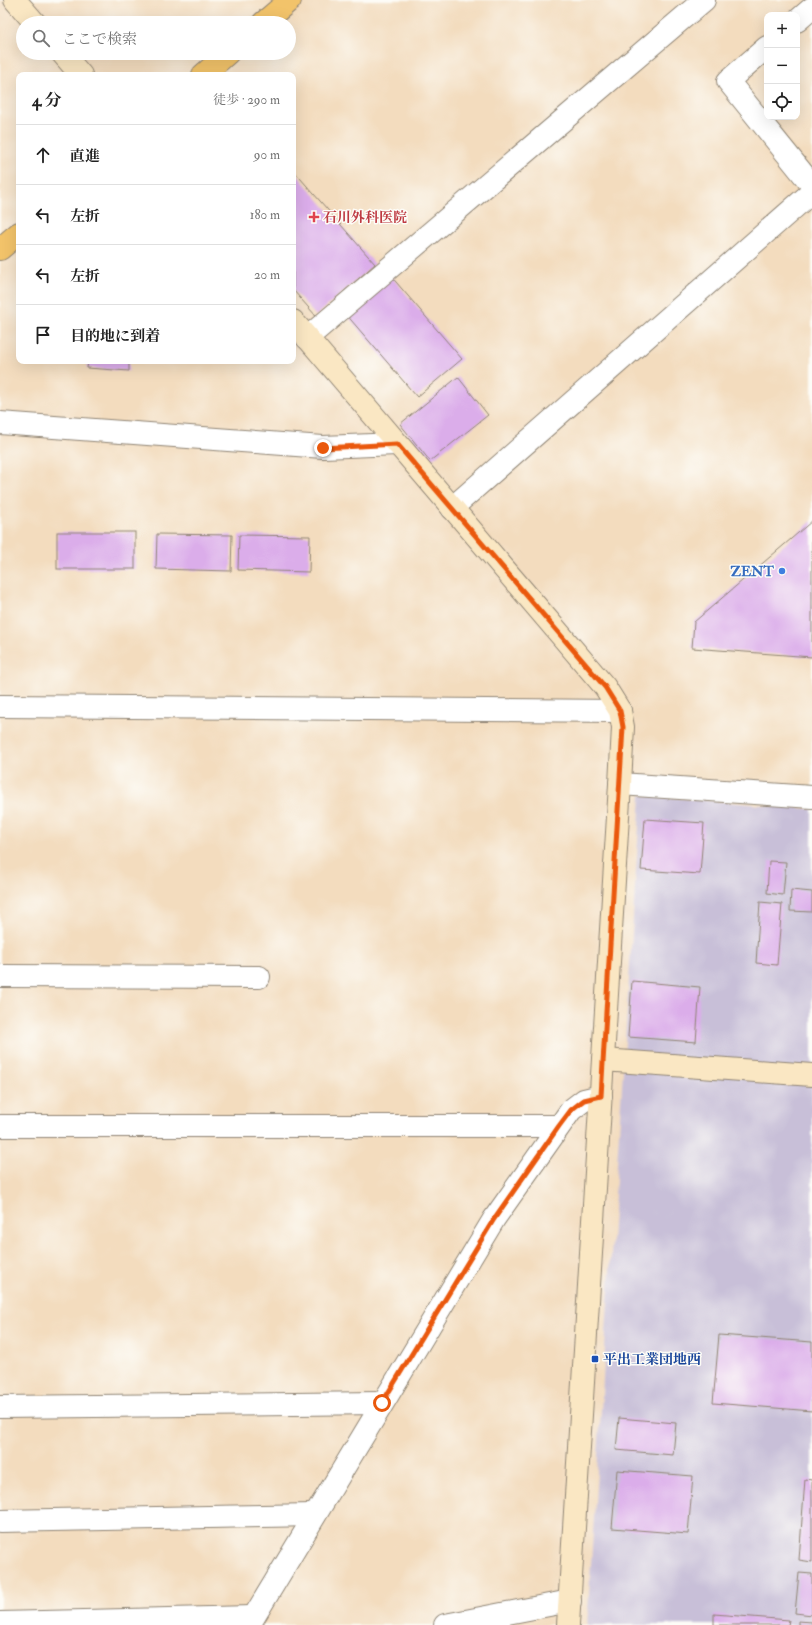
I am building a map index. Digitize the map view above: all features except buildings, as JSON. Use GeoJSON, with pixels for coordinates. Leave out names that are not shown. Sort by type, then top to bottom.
{"type":"FeatureCollection","features":[{"type":"Feature","properties":{"kind":"highway"},"geometry":{"type":"LineString","coordinates":[[271,16],[290,0]]}},
{"type":"Feature","properties":{"kind":"highway"},"geometry":{"type":"LineString","coordinates":[[206,72],[220,60]]}},
{"type":"Feature","properties":{"kind":"highway"},"geometry":{"type":"LineString","coordinates":[[0,249],[16,236]]}},
{"type":"Feature","properties":{"kind":"street"},"geometry":{"type":"LineString","coordinates":[[15,0],[29,16]]}},
{"type":"Feature","properties":{"kind":"street"},"geometry":{"type":"LineString","coordinates":[[308,338],[704,0]]}},
{"type":"Feature","properties":{"kind":"street"},"geometry":{"type":"LineString","coordinates":[[800,18],[812,8]]}},
{"type":"Feature","properties":{"kind":"street"},"geometry":{"type":"LineString","coordinates":[[766,48],[728,81],[812,185]]}},
{"type":"Feature","properties":{"kind":"street"},"geometry":{"type":"LineString","coordinates":[[68,60],[79,72]]}},
{"type":"Feature","properties":{"kind":"street"},"geometry":{"type":"LineString","coordinates":[[452,508],[812,192]]}},
{"type":"Feature","properties":{"kind":"street"},"geometry":{"type":"LineString","coordinates":[[296,324],[605,687],[620,711],[623,727],[620,784],[568,1625]]}},
{"type":"Feature","properties":{"kind":"street"},"geometry":{"type":"LineString","coordinates":[[0,423],[323,448],[397,444]]}},
{"type":"Feature","properties":{"kind":"street"},"geometry":{"type":"LineString","coordinates":[[0,706],[620,711]]}},
{"type":"Feature","properties":{"kind":"street"},"geometry":{"type":"LineString","coordinates":[[620,784],[812,797]]}},
{"type":"Feature","properties":{"kind":"street"},"geometry":{"type":"LineString","coordinates":[[0,976],[259,977]]}},
{"type":"Feature","properties":{"kind":"street"},"geometry":{"type":"LineString","coordinates":[[603,1060],[812,1075]]}},
{"type":"Feature","properties":{"kind":"street"},"geometry":{"type":"LineString","coordinates":[[0,1623],[251,1621],[494,1219],[571,1110],[584,1100],[601,1096]]}},
{"type":"Feature","properties":{"kind":"street"},"geometry":{"type":"LineString","coordinates":[[0,1126],[559,1126]]}},
{"type":"Feature","properties":{"kind":"street"},"geometry":{"type":"LineString","coordinates":[[0,1407],[382,1403]]}},
{"type":"Feature","properties":{"kind":"street"},"geometry":{"type":"LineString","coordinates":[[0,1521],[314,1515]]}},
{"type":"Feature","properties":{"kind":"street"},"geometry":{"type":"LineString","coordinates":[[445,1625],[570,1601]]}},
{"type":"Feature","properties":{"kind":"shaded area"},"geometry":{"type":"Polygon","coordinates":[[[641,795],[812,809],[812,1625],[587,1625],[641,795]]]}},
{"type":"Feature","properties":{"kind":"place","name":"石川外科医院"},"geometry":{"type":"Point","coordinates":[314,217]}},
{"type":"Feature","properties":{"kind":"place","name":"ZENT"},"geometry":{"type":"Point","coordinates":[782,571]}},
{"type":"Feature","properties":{"kind":"place","name":"平出工業団地西"},"geometry":{"type":"Point","coordinates":[595,1359]}},
{"type":"Feature","properties":{"kind":"route"},"geometry":{"type":"LineString","coordinates":[[323,448],[397,444],[605,687],[620,711],[623,727],[601,1096],[584,1100],[571,1110],[559,1126],[494,1219],[382,1403]]}}]}
